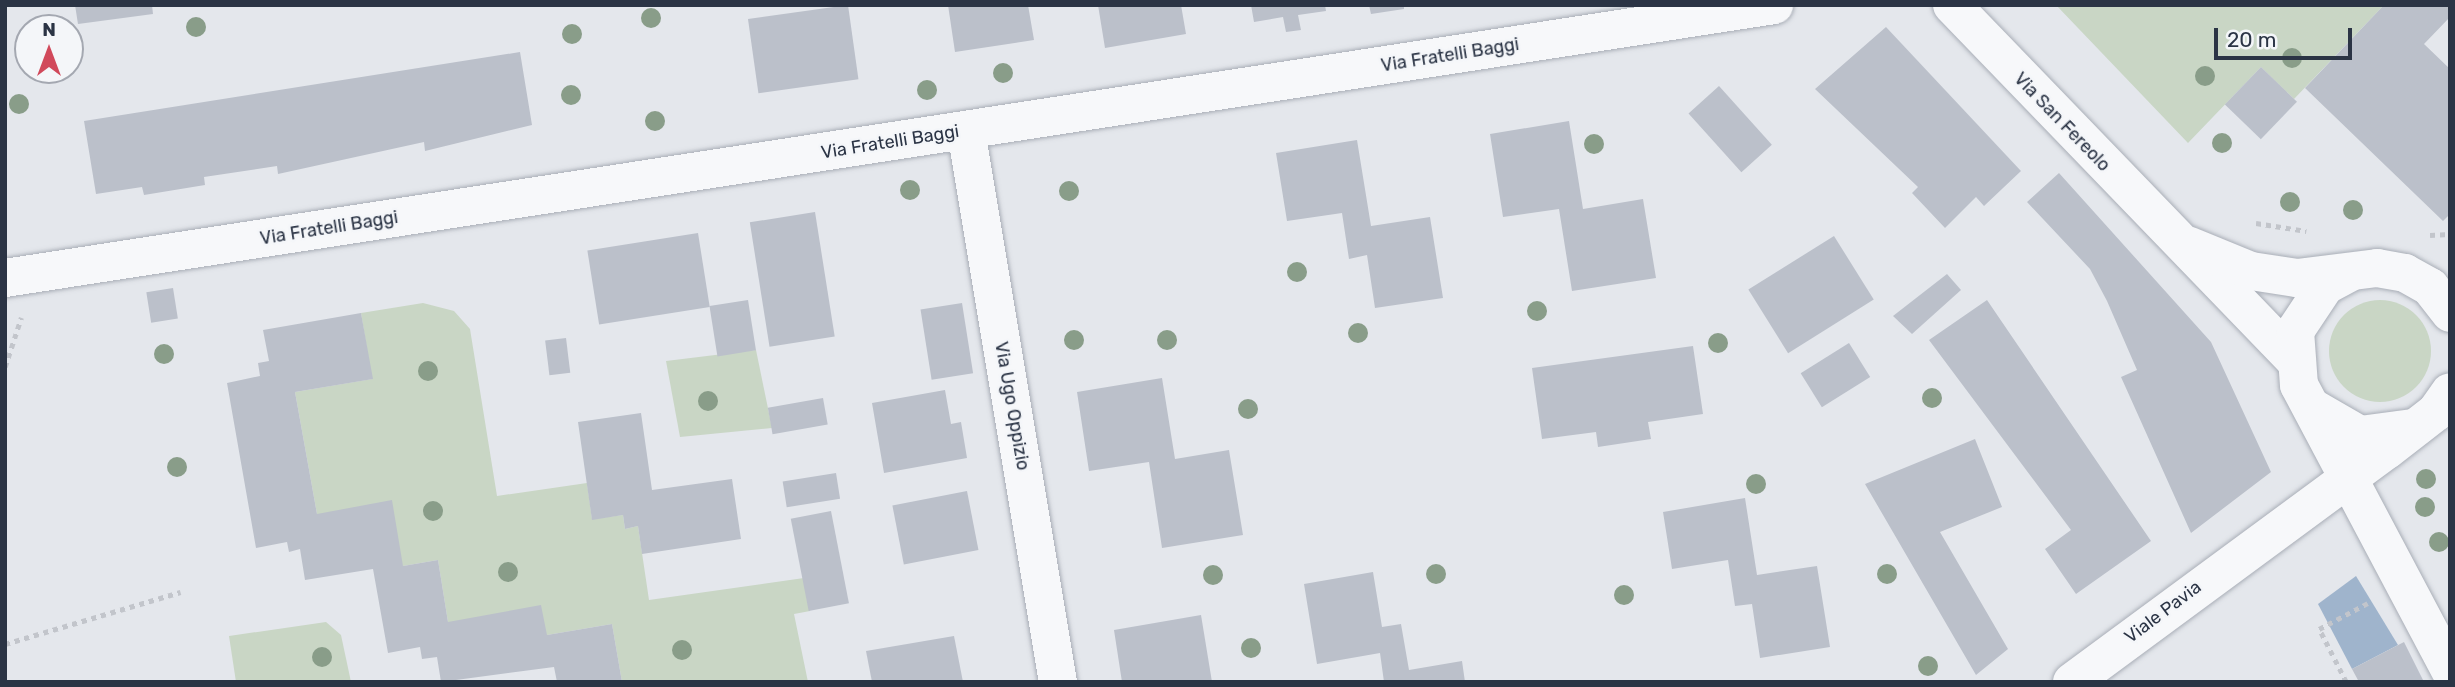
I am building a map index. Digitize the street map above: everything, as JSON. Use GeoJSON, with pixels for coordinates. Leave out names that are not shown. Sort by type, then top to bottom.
{"type":"FeatureCollection","features":[{"type":"Feature","properties":{"kind":"street","name":"Via Fratelli Baggi"},"geometry":{"type":"LineString","coordinates":[[5,278],[1774,5]]}},
{"type":"Feature","properties":{"kind":"street","name":"Via San Fereolo"},"geometry":{"type":"LineString","coordinates":[[1952,5],[2173,237],[2293,358],[2347,478],[2450,670]]}},
{"type":"Feature","properties":{"kind":"street","name":"Via Ugo Oppizio"},"geometry":{"type":"LineString","coordinates":[[966,130],[1058,682]]}},
{"type":"Feature","properties":{"kind":"street","name":"Via San Fereolo"},"geometry":{"type":"LineString","coordinates":[[2173,237],[2274,275],[2405,273]]}},
{"type":"Feature","properties":{"kind":"street"},"geometry":{"type":"LineString","coordinates":[[2293,358],[2306,307],[2349,273]]}},
{"type":"Feature","properties":{"kind":"street"},"geometry":{"type":"LineString","coordinates":[[2405,273],[2450,278]]}},
{"type":"Feature","properties":{"kind":"street"},"geometry":{"type":"LineString","coordinates":[[2405,273],[2430,287],[2450,313]]}},
{"type":"Feature","properties":{"kind":"street","name":"Viale Pavia"},"geometry":{"type":"LineString","coordinates":[[2071,682],[2413,428],[2450,392]]}},
{"type":"Feature","properties":{"kind":"street"},"geometry":{"type":"LineString","coordinates":[[2316,414],[2360,435],[2413,428]]}},
{"type":"Feature","properties":{"kind":"street","name":"Viale Pavia"},"geometry":{"type":"LineString","coordinates":[[2255,543],[2309,475],[2322,438],[2316,414]]}},
{"type":"Feature","properties":{"kind":"path"},"geometry":{"type":"LineString","coordinates":[[2246,220],[2316,232]]}},
{"type":"Feature","properties":{"kind":"path"},"geometry":{"type":"LineString","coordinates":[[2417,236],[2450,234]]}},
{"type":"Feature","properties":{"kind":"path"},"geometry":{"type":"LineString","coordinates":[[5,644],[180,592]]}},
{"type":"Feature","properties":{"kind":"path"},"geometry":{"type":"LineString","coordinates":[[2346,682],[2319,629],[2373,600]]}},
{"type":"Feature","properties":{"kind":"green space"},"geometry":{"type":"Polygon","coordinates":[[[2056,5],[2384,5],[2294,99],[2261,67],[2188,143],[2056,5]]]}},
{"type":"Feature","properties":{"kind":"green space"},"geometry":{"type":"Polygon","coordinates":[[[2380,300],[2400,304],[2416,315],[2427,331],[2431,351],[2427,371],[2416,387],[2400,398],[2380,402],[2360,398],[2344,387],[2333,371],[2329,351],[2333,331],[2344,315],[2360,304],[2380,300]]]}},
{"type":"Feature","properties":{"kind":"green space"},"geometry":{"type":"Polygon","coordinates":[[[423,303],[454,311],[470,329],[497,496],[587,483],[592,519],[623,515],[625,529],[638,526],[649,600],[804,578],[810,611],[794,614],[808,682],[622,682],[612,624],[547,635],[448,622],[438,560],[403,566],[317,514],[295,392],[372,379],[361,313],[423,303]]]}},
{"type":"Feature","properties":{"kind":"green space"},"geometry":{"type":"Polygon","coordinates":[[[756,350],[772,428],[680,437],[666,361],[756,350]]]}},
{"type":"Feature","properties":{"kind":"green space"},"geometry":{"type":"Polygon","coordinates":[[[326,622],[341,635],[351,682],[236,682],[229,636],[326,622]]]}},
{"type":"Feature","properties":{"kind":"water"},"geometry":{"type":"Polygon","coordinates":[[[2356,576],[2398,645],[2352,669],[2318,604],[2356,576]]]}},
{"type":"Feature","properties":{"kind":"building"},"geometry":{"type":"Polygon","coordinates":[[[75,5],[152,5],[153,14],[84,23],[84,14],[76,14],[75,5]]]}},
{"type":"Feature","properties":{"kind":"building"},"geometry":{"type":"Polygon","coordinates":[[[848,5],[858,79],[758,93],[748,19],[848,5]]]}},
{"type":"Feature","properties":{"kind":"building"},"geometry":{"type":"Polygon","coordinates":[[[948,5],[1028,5],[1034,40],[955,52],[948,5]]]}},
{"type":"Feature","properties":{"kind":"building"},"geometry":{"type":"Polygon","coordinates":[[[1098,5],[1181,5],[1186,34],[1105,48],[1098,5]]]}},
{"type":"Feature","properties":{"kind":"building"},"geometry":{"type":"Polygon","coordinates":[[[1251,5],[1325,5],[1326,11],[1298,15],[1301,30],[1286,32],[1283,17],[1254,22],[1251,5]]]}},
{"type":"Feature","properties":{"kind":"building"},"geometry":{"type":"Polygon","coordinates":[[[1369,5],[1404,5],[1404,9],[1371,14],[1369,5]]]}},
{"type":"Feature","properties":{"kind":"building"},"geometry":{"type":"Polygon","coordinates":[[[2384,5],[2450,5],[2450,17],[2424,44],[2450,69],[2450,214],[2443,221],[2305,88],[2384,5]]]}},
{"type":"Feature","properties":{"kind":"building"},"geometry":{"type":"Polygon","coordinates":[[[1886,27],[2021,171],[1984,206],[1976,197],[1945,228],[1912,193],[1918,187],[1815,89],[1886,27]]]}},
{"type":"Feature","properties":{"kind":"building"},"geometry":{"type":"Polygon","coordinates":[[[520,52],[532,125],[425,151],[424,142],[278,174],[277,166],[204,177],[205,185],[144,195],[142,187],[96,194],[84,121],[520,52]]]}},
{"type":"Feature","properties":{"kind":"building"},"geometry":{"type":"Polygon","coordinates":[[[2261,67],[2297,102],[2261,139],[2225,104],[2261,67]]]}},
{"type":"Feature","properties":{"kind":"building"},"geometry":{"type":"Polygon","coordinates":[[[1719,86],[1772,145],[1741,172],[1689,113],[1719,86]]]}},
{"type":"Feature","properties":{"kind":"building"},"geometry":{"type":"Polygon","coordinates":[[[1569,121],[1583,209],[1643,199],[1656,278],[1572,291],[1559,209],[1503,217],[1490,134],[1569,121]]]}},
{"type":"Feature","properties":{"kind":"building"},"geometry":{"type":"Polygon","coordinates":[[[1357,140],[1371,226],[1430,217],[1443,298],[1375,308],[1367,255],[1349,259],[1342,213],[1287,221],[1276,153],[1357,140]]]}},
{"type":"Feature","properties":{"kind":"building"},"geometry":{"type":"Polygon","coordinates":[[[2059,173],[2211,342],[2271,472],[2191,533],[2121,377],[2137,370],[2107,301],[2090,269],[2027,202],[2059,173]]]}},
{"type":"Feature","properties":{"kind":"building"},"geometry":{"type":"Polygon","coordinates":[[[815,212],[835,336],[770,347],[750,222],[815,212]]]}},
{"type":"Feature","properties":{"kind":"building"},"geometry":{"type":"Polygon","coordinates":[[[698,233],[710,307],[599,325],[587,251],[698,233]]]}},
{"type":"Feature","properties":{"kind":"building"},"geometry":{"type":"Polygon","coordinates":[[[1834,236],[1874,300],[1788,353],[1748,290],[1834,236]]]}},
{"type":"Feature","properties":{"kind":"building"},"geometry":{"type":"Polygon","coordinates":[[[1947,274],[1961,290],[1912,334],[1893,316],[1947,274]]]}},
{"type":"Feature","properties":{"kind":"building"},"geometry":{"type":"Polygon","coordinates":[[[173,288],[178,319],[151,323],[146,292],[173,288]]]}},
{"type":"Feature","properties":{"kind":"building"},"geometry":{"type":"Polygon","coordinates":[[[748,300],[756,350],[717,356],[709,306],[748,300]]]}},
{"type":"Feature","properties":{"kind":"building"},"geometry":{"type":"Polygon","coordinates":[[[1987,300],[2151,541],[2076,594],[2045,549],[2071,530],[1929,340],[1987,300]]]}},
{"type":"Feature","properties":{"kind":"building"},"geometry":{"type":"Polygon","coordinates":[[[962,303],[973,373],[932,380],[921,310],[962,303]]]}},
{"type":"Feature","properties":{"kind":"building"},"geometry":{"type":"Polygon","coordinates":[[[361,313],[373,379],[295,392],[317,514],[392,500],[403,566],[438,560],[448,622],[541,605],[547,635],[612,624],[622,682],[557,682],[554,667],[441,682],[437,657],[422,659],[420,647],[388,653],[373,569],[305,580],[300,549],[289,552],[287,542],[256,548],[227,383],[260,376],[258,363],[269,361],[263,330],[361,313]]]}},
{"type":"Feature","properties":{"kind":"building"},"geometry":{"type":"Polygon","coordinates":[[[566,338],[570,373],[549,375],[545,341],[566,338]]]}},
{"type":"Feature","properties":{"kind":"building"},"geometry":{"type":"Polygon","coordinates":[[[1849,343],[1870,377],[1822,407],[1801,373],[1849,343]]]}},
{"type":"Feature","properties":{"kind":"building"},"geometry":{"type":"Polygon","coordinates":[[[1693,346],[1703,414],[1648,422],[1651,439],[1598,447],[1596,432],[1542,439],[1532,368],[1693,346]]]}},
{"type":"Feature","properties":{"kind":"building"},"geometry":{"type":"Polygon","coordinates":[[[1162,378],[1175,459],[1229,450],[1243,535],[1162,548],[1149,462],[1089,471],[1077,392],[1162,378]]]}},
{"type":"Feature","properties":{"kind":"building"},"geometry":{"type":"Polygon","coordinates":[[[945,390],[951,424],[961,422],[967,458],[884,473],[872,403],[945,390]]]}},
{"type":"Feature","properties":{"kind":"building"},"geometry":{"type":"Polygon","coordinates":[[[823,398],[828,425],[773,434],[768,408],[823,398]]]}},
{"type":"Feature","properties":{"kind":"building"},"geometry":{"type":"Polygon","coordinates":[[[641,413],[652,490],[732,479],[741,539],[642,554],[638,526],[625,529],[623,515],[592,520],[578,422],[641,413]]]}},
{"type":"Feature","properties":{"kind":"building"},"geometry":{"type":"Polygon","coordinates":[[[1975,439],[2002,507],[1940,532],[2008,649],[1976,675],[1865,484],[1975,439]]]}},
{"type":"Feature","properties":{"kind":"building"},"geometry":{"type":"Polygon","coordinates":[[[836,473],[840,499],[787,507],[783,481],[836,473]]]}},
{"type":"Feature","properties":{"kind":"building"},"geometry":{"type":"Polygon","coordinates":[[[967,491],[978,550],[904,564],[892,506],[967,491]]]}},
{"type":"Feature","properties":{"kind":"building"},"geometry":{"type":"Polygon","coordinates":[[[1745,498],[1757,575],[1817,566],[1830,647],[1760,658],[1752,604],[1735,606],[1728,560],[1672,569],[1663,512],[1745,498]]]}},
{"type":"Feature","properties":{"kind":"building"},"geometry":{"type":"Polygon","coordinates":[[[831,511],[849,603],[809,611],[791,519],[831,511]]]}},
{"type":"Feature","properties":{"kind":"building"},"geometry":{"type":"Polygon","coordinates":[[[1373,572],[1382,627],[1401,624],[1409,670],[1462,661],[1465,682],[1384,682],[1380,653],[1317,664],[1304,584],[1373,572]]]}},
{"type":"Feature","properties":{"kind":"building"},"geometry":{"type":"Polygon","coordinates":[[[1201,615],[1212,682],[1122,682],[1114,630],[1201,615]]]}},
{"type":"Feature","properties":{"kind":"building"},"geometry":{"type":"Polygon","coordinates":[[[954,636],[963,682],[872,682],[866,651],[954,636]]]}},
{"type":"Feature","properties":{"kind":"building"},"geometry":{"type":"Polygon","coordinates":[[[2404,642],[2424,682],[2359,682],[2352,669],[2404,642]]]}}]}
